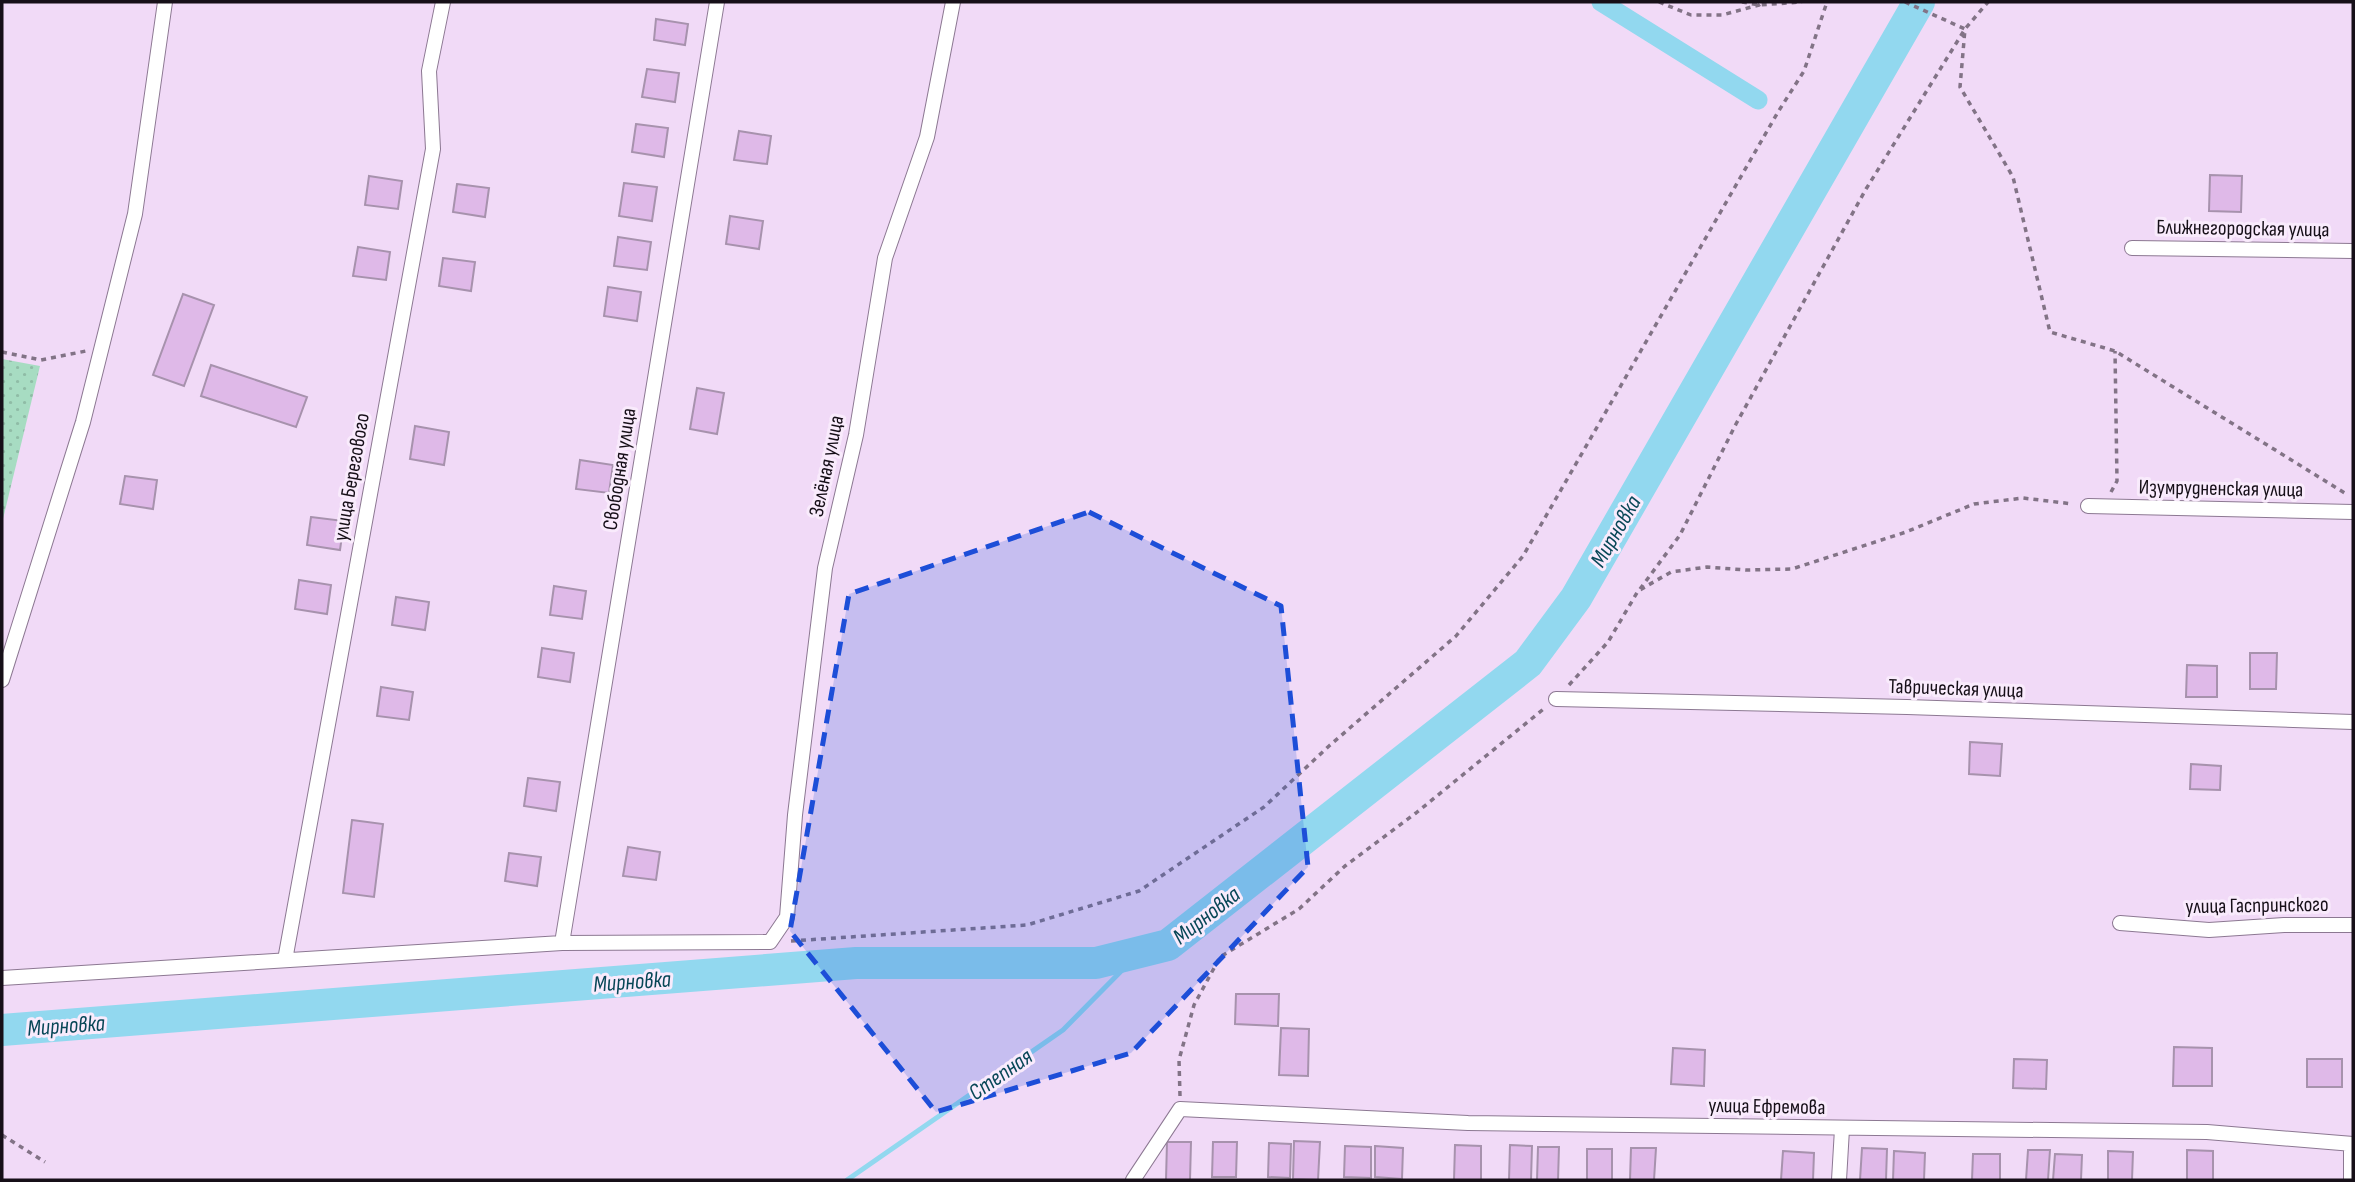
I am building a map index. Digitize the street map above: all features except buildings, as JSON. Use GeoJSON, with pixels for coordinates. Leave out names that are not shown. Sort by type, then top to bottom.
{"type":"FeatureCollection","features":[{"type":"Feature","properties":{"kind":"street"},"geometry":{"type":"LineString","coordinates":[[2,680],[83,422],[135,214],[165,2]]}},
{"type":"Feature","properties":{"kind":"street","name":"улица Берегового"},"geometry":{"type":"LineString","coordinates":[[285,960],[433,149],[429,71],[443,2]]}},
{"type":"Feature","properties":{"kind":"street","name":"Свободная улица"},"geometry":{"type":"LineString","coordinates":[[562,943],[718,2]]}},
{"type":"Feature","properties":{"kind":"street","name":"Зелёная улица"},"geometry":{"type":"LineString","coordinates":[[770,942],[787,917],[795,815],[825,568],[856,435],[885,258],[927,136],[953,2]]}},
{"type":"Feature","properties":{"kind":"street","name":"Ближнегородская улица"},"geometry":{"type":"LineString","coordinates":[[2132,248],[2353,251]]}},
{"type":"Feature","properties":{"kind":"street","name":"Изумрудненская улица"},"geometry":{"type":"LineString","coordinates":[[2088,506],[2353,512]]}},
{"type":"Feature","properties":{"kind":"street","name":"Таврическая улица"},"geometry":{"type":"LineString","coordinates":[[1556,699],[1907,707],[2353,722]]}},
{"type":"Feature","properties":{"kind":"street","name":"улица Гаспринского"},"geometry":{"type":"LineString","coordinates":[[2120,923],[2209,930],[2284,925],[2353,925]]}},
{"type":"Feature","properties":{"kind":"street"},"geometry":{"type":"LineString","coordinates":[[2,978],[562,943],[770,942]]}},
{"type":"Feature","properties":{"kind":"street","name":"улица Ефремова"},"geometry":{"type":"LineString","coordinates":[[1133,1180],[1180,1109],[1468,1123],[2207,1132],[2352,1144]]}},
{"type":"Feature","properties":{"kind":"street"},"geometry":{"type":"LineString","coordinates":[[1839,1180],[1842,1129]]}},
{"type":"Feature","properties":{"kind":"street"},"geometry":{"type":"LineString","coordinates":[[2351,1180],[2352,1144]]}},
{"type":"Feature","properties":{"kind":"path"},"geometry":{"type":"LineString","coordinates":[[1659,2],[1691,15],[1722,15],[1761,4]]}},
{"type":"Feature","properties":{"kind":"path"},"geometry":{"type":"LineString","coordinates":[[1742,2],[1802,2]]}},
{"type":"Feature","properties":{"kind":"path"},"geometry":{"type":"LineString","coordinates":[[770,942],[1027,925],[1139,891],[1264,807],[1329,746],[1456,636],[1523,556],[1771,123],[1804,71],[1827,2]]}},
{"type":"Feature","properties":{"kind":"path"},"geometry":{"type":"LineString","coordinates":[[1905,2],[1965,29]]}},
{"type":"Feature","properties":{"kind":"path"},"geometry":{"type":"LineString","coordinates":[[1639,591],[1680,535],[1736,424],[1866,189],[1965,29],[1988,2]]}},
{"type":"Feature","properties":{"kind":"path"},"geometry":{"type":"LineString","coordinates":[[1965,29],[1959,87],[2012,177],[2050,332],[2115,351],[2353,498]]}},
{"type":"Feature","properties":{"kind":"path"},"geometry":{"type":"LineString","coordinates":[[2,352],[41,359],[102,348]]}},
{"type":"Feature","properties":{"kind":"path"},"geometry":{"type":"LineString","coordinates":[[2,1135],[45,1162]]}},
{"type":"Feature","properties":{"kind":"highlighted area"},"geometry":{"type":"Polygon","coordinates":[[[1089,512],[1281,606],[1308,867],[1131,1053],[936,1112],[790,931],[849,594],[1089,512]]]}},
{"type":"Feature","properties":{"kind":"green space"},"geometry":{"type":"Polygon","coordinates":[[[2,359],[40,366],[2,523],[2,359]]]}},
{"type":"Feature","properties":{"kind":"waterway"},"geometry":{"type":"LineString","coordinates":[[1601,2],[1758,100]]}},
{"type":"Feature","properties":{"kind":"waterway","name":"Мирновка"},"geometry":{"type":"LineString","coordinates":[[2,1030],[856,963],[1096,963],[1168,945],[1528,663],[1576,598],[1919,2]]}},
{"type":"Feature","properties":{"kind":"waterway","name":"Степная"},"geometry":{"type":"LineString","coordinates":[[847,1180],[1063,1030],[1140,952]]}}]}
